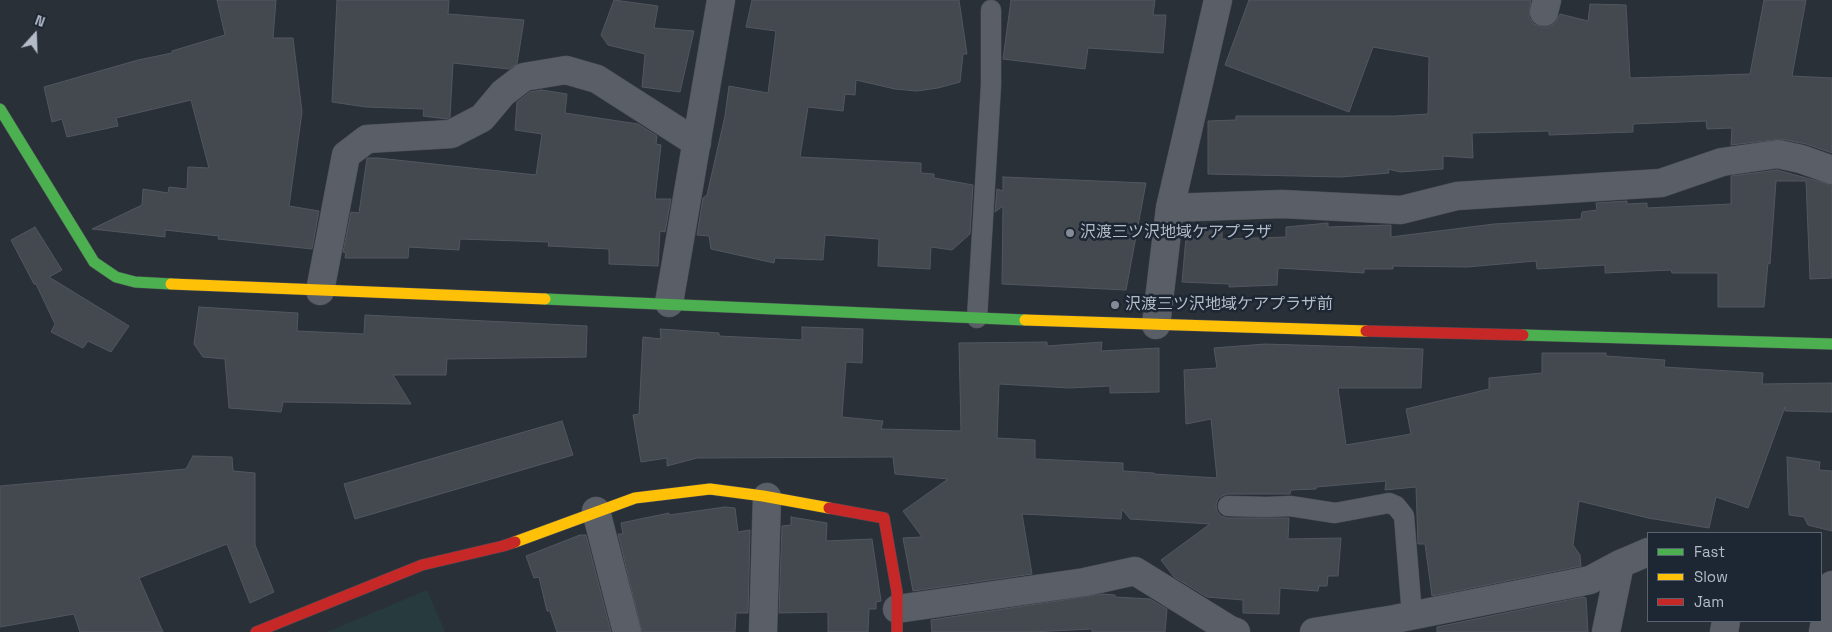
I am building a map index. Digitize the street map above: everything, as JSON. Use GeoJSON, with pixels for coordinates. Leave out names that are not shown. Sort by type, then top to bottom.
{"type":"FeatureCollection","features":[{"type":"Feature","properties":{"kind":"street"},"geometry":{"type":"LineString","coordinates":[[669,303],[722,0]]}},
{"type":"Feature","properties":{"kind":"street"},"geometry":{"type":"LineString","coordinates":[[1156,325],[1170,208],[1218,0]]}},
{"type":"Feature","properties":{"kind":"street"},"geometry":{"type":"LineString","coordinates":[[320,291],[346,155],[367,139],[451,134],[482,118],[503,93],[524,77],[566,70],[597,79],[697,143]]}},
{"type":"Feature","properties":{"kind":"street"},"geometry":{"type":"LineString","coordinates":[[0,109],[94,262],[116,276],[135,282],[1156,325],[1832,344]]}},
{"type":"Feature","properties":{"kind":"street"},"geometry":{"type":"LineString","coordinates":[[1170,208],[1282,204],[1401,210],[1457,196],[1661,183],[1722,162],[1778,154],[1801,159],[1832,170]]}},
{"type":"Feature","properties":{"kind":"street"},"geometry":{"type":"LineString","coordinates":[[256,632],[422,565],[503,546],[635,498],[710,489],[884,518],[897,592],[897,620],[1135,571],[1236,632]]}},
{"type":"Feature","properties":{"kind":"street"},"geometry":{"type":"LineString","coordinates":[[763,632],[767,497]]}},
{"type":"Feature","properties":{"kind":"street"},"geometry":{"type":"LineString","coordinates":[[596,511],[627,632]]}},
{"type":"Feature","properties":{"kind":"street"},"geometry":{"type":"LineString","coordinates":[[1314,632],[1401,622],[1590,580],[1647,552]]}},
{"type":"Feature","properties":{"kind":"street"},"geometry":{"type":"LineString","coordinates":[[1606,632],[1620,564]]}},
{"type":"Feature","properties":{"kind":"street"},"geometry":{"type":"LineString","coordinates":[[1823,632],[1832,585]]}},
{"type":"Feature","properties":{"kind":"lane"},"geometry":{"type":"LineString","coordinates":[[976,318],[991,85],[991,10]]}},
{"type":"Feature","properties":{"kind":"lane"},"geometry":{"type":"LineString","coordinates":[[1228,506],[1290,506],[1335,513],[1388,503],[1396,506],[1404,516],[1401,622]]}},
{"type":"Feature","properties":{"kind":"green space"},"geometry":{"type":"Polygon","coordinates":[[[427,590],[445,632],[327,632],[427,590]]]}},
{"type":"Feature","properties":{"kind":"building"},"geometry":{"type":"Polygon","coordinates":[[[217,0],[276,0],[273,38],[293,38],[302,112],[289,206],[319,211],[312,249],[218,239],[219,236],[165,230],[165,237],[92,229],[142,205],[143,189],[168,193],[169,187],[187,189],[188,167],[209,168],[191,100],[116,118],[118,126],[67,137],[62,119],[52,122],[44,87],[138,60],[172,53],[172,51],[225,35],[217,0]]]}},
{"type":"Feature","properties":{"kind":"building"},"geometry":{"type":"Polygon","coordinates":[[[337,0],[449,0],[448,14],[524,20],[517,64],[509,69],[453,63],[450,117],[447,119],[423,116],[424,109],[366,107],[332,102],[337,0]]]}},
{"type":"Feature","properties":{"kind":"building"},"geometry":{"type":"Polygon","coordinates":[[[614,0],[658,6],[654,28],[694,31],[680,92],[642,87],[645,54],[608,45],[601,35],[614,0]]]}},
{"type":"Feature","properties":{"kind":"building"},"geometry":{"type":"Polygon","coordinates":[[[752,0],[959,0],[967,54],[963,54],[960,82],[917,91],[895,89],[856,80],[855,95],[845,94],[843,111],[808,107],[800,157],[921,163],[921,173],[934,174],[934,178],[973,185],[970,234],[952,250],[931,247],[930,269],[878,266],[879,239],[825,235],[823,260],[775,258],[774,263],[711,249],[709,236],[697,235],[703,198],[707,195],[725,116],[729,86],[768,93],[776,31],[746,27],[752,0]]]}},
{"type":"Feature","properties":{"kind":"building"},"geometry":{"type":"Polygon","coordinates":[[[1011,0],[1155,0],[1153,15],[1166,15],[1163,53],[1088,48],[1085,69],[1003,59],[1011,0]]]}},
{"type":"Feature","properties":{"kind":"building"},"geometry":{"type":"Polygon","coordinates":[[[1249,0],[1531,0],[1529,17],[1534,24],[1541,27],[1548,27],[1555,23],[1560,14],[1588,21],[1590,4],[1626,5],[1630,78],[1750,74],[1764,0],[1806,0],[1792,76],[1832,78],[1832,153],[1806,144],[1781,139],[1731,145],[1732,128],[1707,129],[1706,121],[1633,124],[1633,132],[1549,135],[1549,131],[1472,133],[1473,158],[1443,156],[1443,169],[1400,172],[1388,169],[1389,173],[1341,177],[1208,174],[1208,121],[1236,120],[1236,116],[1395,116],[1428,114],[1429,57],[1373,47],[1349,112],[1225,65],[1249,0]]]}},
{"type":"Feature","properties":{"kind":"building"},"geometry":{"type":"Polygon","coordinates":[[[542,90],[567,94],[565,113],[638,124],[657,136],[656,144],[661,145],[655,199],[671,199],[665,232],[660,231],[658,266],[609,264],[609,249],[548,246],[549,242],[460,239],[459,250],[409,247],[408,258],[345,258],[346,253],[343,252],[351,212],[359,213],[367,158],[536,175],[542,134],[515,130],[517,102],[530,92],[542,90]]]}},
{"type":"Feature","properties":{"kind":"building"},"geometry":{"type":"Polygon","coordinates":[[[1777,170],[1832,185],[1832,278],[1810,279],[1806,181],[1776,181],[1770,264],[1768,263],[1764,307],[1718,307],[1718,273],[1672,273],[1671,270],[1605,273],[1605,265],[1537,269],[1536,261],[1467,267],[1393,266],[1393,269],[1364,269],[1364,273],[1278,268],[1277,285],[1229,287],[1229,284],[1182,282],[1187,226],[1222,229],[1222,239],[1286,237],[1286,227],[1328,223],[1328,227],[1391,225],[1391,237],[1494,224],[1581,219],[1582,212],[1597,210],[1596,203],[1627,201],[1627,204],[1647,203],[1647,208],[1731,204],[1731,176],[1777,170]]]}},
{"type":"Feature","properties":{"kind":"building","name":"沢渡三ツ沢地域ケアプラザ"},"geometry":{"type":"Polygon","coordinates":[[[1003,177],[1146,183],[1126,290],[1002,284],[1003,206],[995,212],[997,189],[1003,191],[1003,177]]]}},
{"type":"Feature","properties":{"kind":"building"},"geometry":{"type":"Polygon","coordinates":[[[35,227],[62,270],[49,277],[129,326],[111,352],[88,341],[83,348],[51,332],[55,324],[36,284],[34,284],[11,240],[35,227]]]}},
{"type":"Feature","properties":{"kind":"building"},"geometry":{"type":"Polygon","coordinates":[[[199,307],[298,313],[297,331],[364,334],[365,315],[587,326],[586,357],[447,359],[446,375],[393,375],[411,404],[283,402],[281,412],[229,408],[225,359],[203,357],[194,344],[199,307]]]}},
{"type":"Feature","properties":{"kind":"building"},"geometry":{"type":"Polygon","coordinates":[[[802,327],[863,329],[862,363],[846,362],[842,417],[883,421],[881,429],[961,431],[959,343],[1047,342],[1047,346],[1102,342],[1101,351],[1159,348],[1159,392],[1110,393],[1110,386],[1069,388],[999,384],[997,438],[1035,440],[1035,459],[1123,463],[1123,471],[1154,474],[1217,478],[1211,419],[1186,424],[1184,370],[1217,368],[1214,348],[1265,344],[1423,349],[1421,388],[1338,388],[1346,445],[1411,434],[1406,409],[1489,389],[1489,378],[1542,373],[1542,353],[1606,353],[1606,356],[1665,360],[1664,367],[1763,373],[1762,384],[1832,383],[1832,412],[1785,411],[1785,407],[1748,508],[1716,497],[1709,528],[1648,518],[1579,501],[1573,545],[1580,555],[1581,566],[1432,596],[1425,544],[1418,544],[1416,487],[1385,490],[1386,481],[1291,490],[1290,494],[1228,494],[1218,499],[1217,511],[1221,516],[1227,518],[1289,518],[1288,539],[1341,538],[1338,576],[1328,576],[1327,586],[1319,586],[1318,591],[1280,588],[1279,614],[1243,613],[1243,600],[1207,597],[1174,577],[1161,560],[1210,524],[1130,519],[1122,509],[1121,519],[1022,514],[1032,574],[913,591],[903,538],[922,537],[903,511],[948,479],[895,474],[893,457],[697,458],[667,466],[667,458],[641,462],[633,415],[639,414],[643,337],[661,339],[660,329],[719,333],[719,336],[802,340],[802,327]]]}},
{"type":"Feature","properties":{"kind":"building"},"geometry":{"type":"Polygon","coordinates":[[[562,421],[573,455],[355,519],[344,484],[562,421]]]}},
{"type":"Feature","properties":{"kind":"building"},"geometry":{"type":"Polygon","coordinates":[[[193,456],[232,457],[233,471],[255,473],[255,545],[274,592],[250,603],[227,544],[139,578],[163,632],[80,632],[74,614],[0,627],[0,486],[186,469],[193,456]]]}},
{"type":"Feature","properties":{"kind":"building"},"geometry":{"type":"Polygon","coordinates":[[[1787,457],[1820,462],[1819,470],[1832,471],[1832,531],[1808,525],[1804,517],[1789,515],[1787,457]]]}},
{"type":"Feature","properties":{"kind":"building"},"geometry":{"type":"Polygon","coordinates":[[[725,507],[735,508],[738,532],[750,530],[748,613],[736,613],[735,632],[642,632],[618,534],[623,534],[621,523],[669,513],[669,515],[725,507]]]}},
{"type":"Feature","properties":{"kind":"building"},"geometry":{"type":"Polygon","coordinates":[[[791,517],[827,523],[826,541],[872,539],[881,601],[876,602],[876,609],[869,609],[868,632],[828,632],[828,612],[779,613],[782,526],[791,525],[791,517]]]}},
{"type":"Feature","properties":{"kind":"building"},"geometry":{"type":"Polygon","coordinates":[[[580,535],[586,535],[611,632],[557,632],[550,611],[547,611],[539,577],[534,578],[526,556],[580,535]]]}},
{"type":"Feature","properties":{"kind":"building"},"geometry":{"type":"Polygon","coordinates":[[[1103,594],[1115,595],[1115,597],[1150,599],[1167,609],[1165,632],[1092,632],[1092,629],[1032,632],[932,632],[931,620],[1103,594]]]}},
{"type":"Feature","properties":{"kind":"building"},"geometry":{"type":"Polygon","coordinates":[[[1583,597],[1586,598],[1588,632],[1437,632],[1437,627],[1583,597]]]}},
{"type":"Feature","properties":{"kind":"traffic: fast"},"geometry":{"type":"LineString","coordinates":[[0,109],[94,262],[116,277],[135,282],[171,284]]}},
{"type":"Feature","properties":{"kind":"traffic: fast"},"geometry":{"type":"LineString","coordinates":[[545,299],[1025,320]]}},
{"type":"Feature","properties":{"kind":"traffic: fast"},"geometry":{"type":"LineString","coordinates":[[1523,335],[1832,344]]}},
{"type":"Feature","properties":{"kind":"traffic: slow"},"geometry":{"type":"LineString","coordinates":[[171,284],[545,299]]}},
{"type":"Feature","properties":{"kind":"traffic: slow"},"geometry":{"type":"LineString","coordinates":[[1025,320],[1366,331]]}},
{"type":"Feature","properties":{"kind":"traffic: slow"},"geometry":{"type":"LineString","coordinates":[[515,542],[635,498],[710,489],[829,508]]}},
{"type":"Feature","properties":{"kind":"traffic: jam"},"geometry":{"type":"LineString","coordinates":[[1366,331],[1523,335]]}},
{"type":"Feature","properties":{"kind":"traffic: jam"},"geometry":{"type":"LineString","coordinates":[[829,508],[884,518],[897,592],[897,632]]}},
{"type":"Feature","properties":{"kind":"traffic: jam"},"geometry":{"type":"LineString","coordinates":[[256,632],[422,565],[515,542]]}},
{"type":"Feature","properties":{"kind":"place","name":"沢渡三ツ沢地域ケアプラザ"},"geometry":{"type":"Point","coordinates":[1070,233]}},
{"type":"Feature","properties":{"kind":"place","name":"沢渡三ツ沢地域ケアプラザ前"},"geometry":{"type":"Point","coordinates":[1115,305]}}]}
